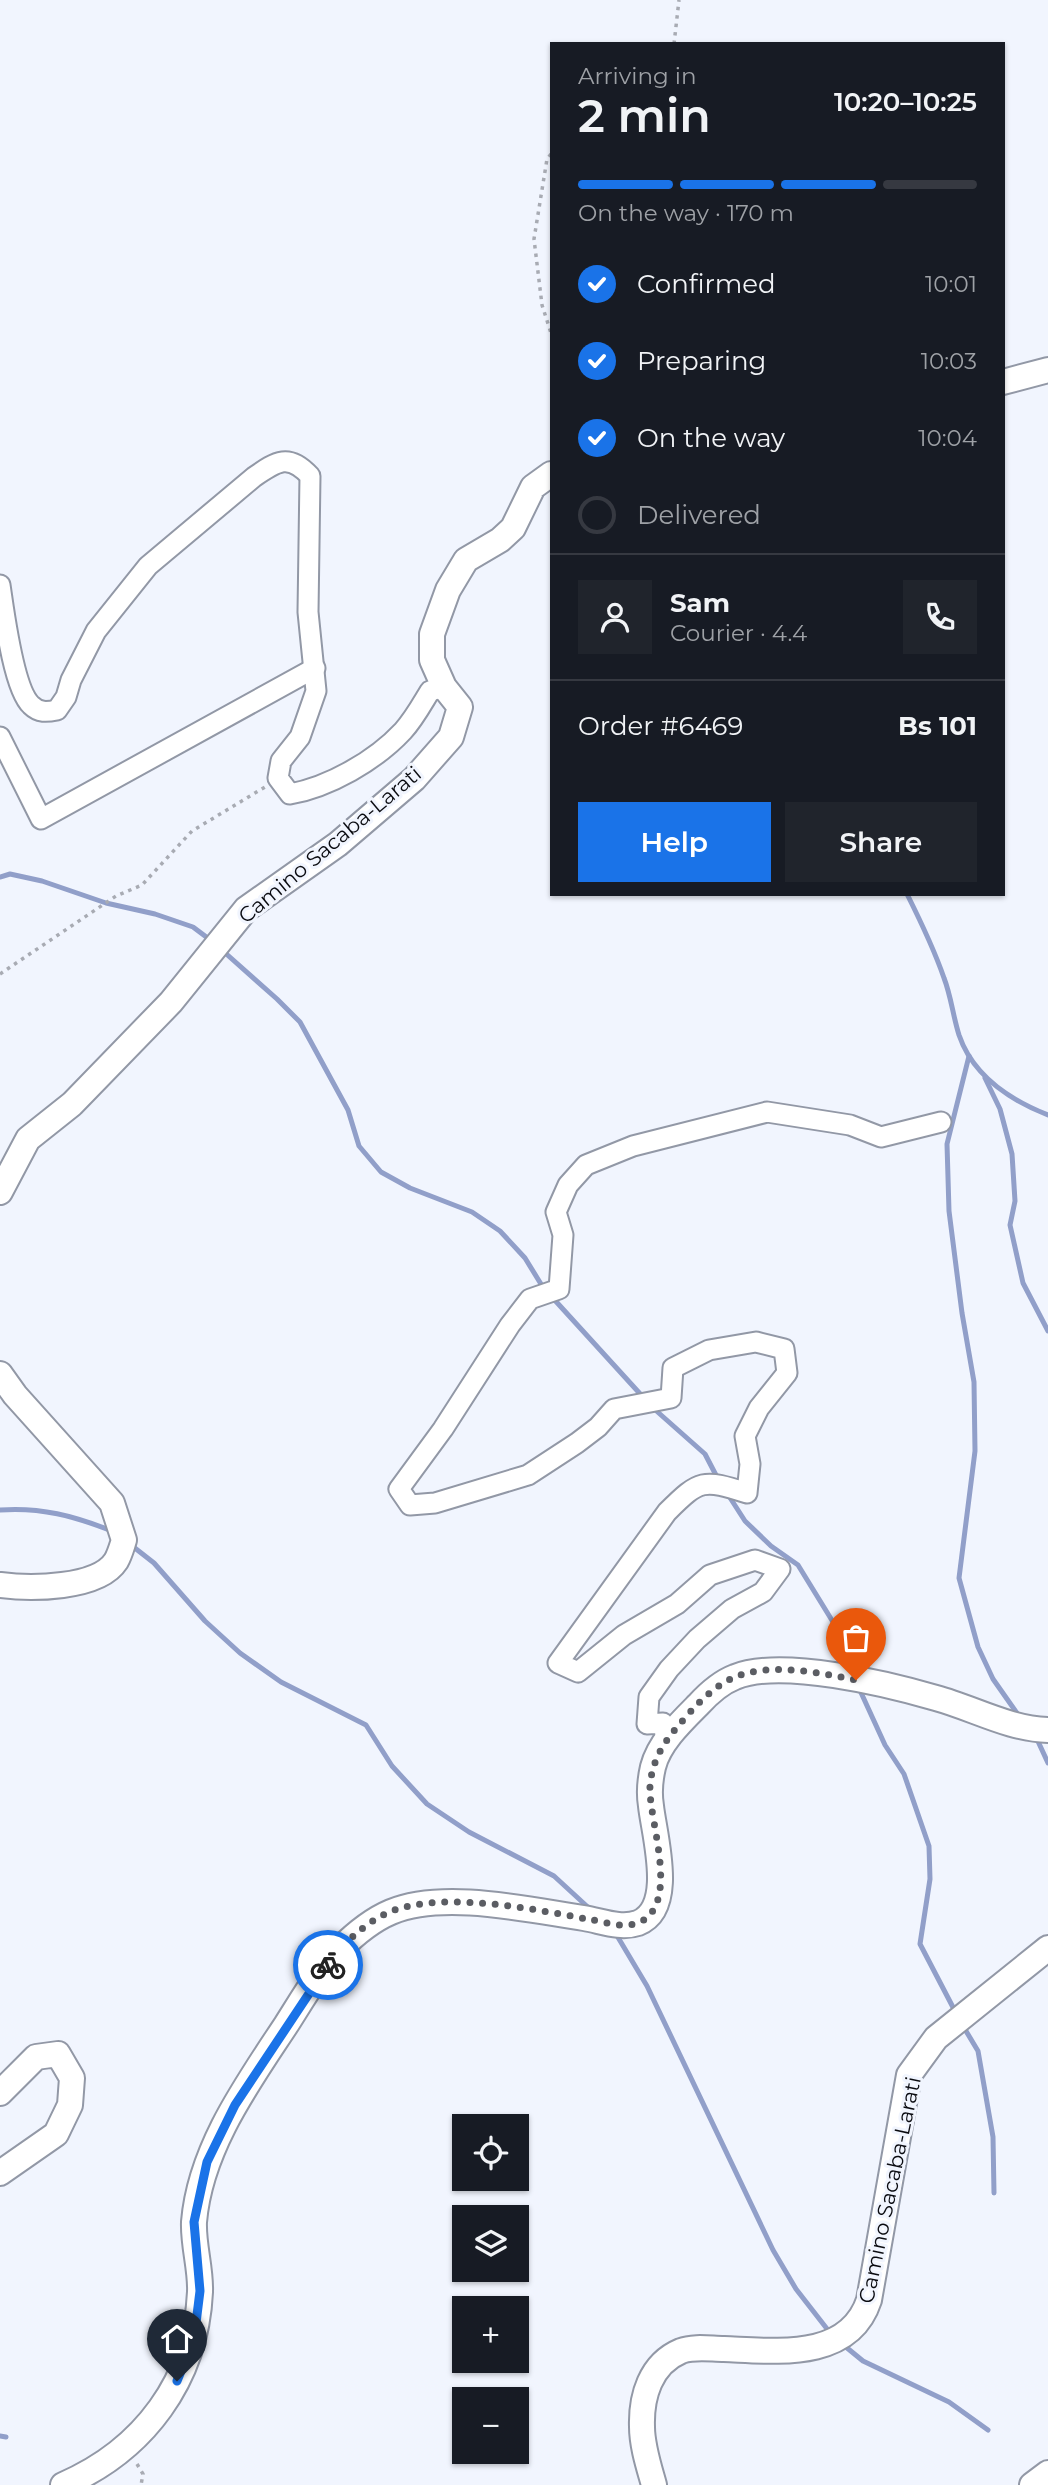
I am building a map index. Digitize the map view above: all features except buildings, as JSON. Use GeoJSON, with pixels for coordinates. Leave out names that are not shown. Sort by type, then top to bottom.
{"type":"FeatureCollection","features":[{"type":"Feature","properties":{"kind":"street"},"geometry":{"type":"LineString","coordinates":[[1005,381],[1048,370]]}},
{"type":"Feature","properties":{"kind":"street"},"geometry":{"type":"LineString","coordinates":[[0,585],[16,673],[27,699],[33,707],[45,712],[57,710],[66,697],[71,680],[96,631],[148,566],[254,477],[272,464],[289,460],[299,464],[310,476],[308,612],[316,691],[300,737],[281,761],[278,778],[290,794],[314,790],[378,753],[404,730],[430,691],[444,687]]}},
{"type":"Feature","properties":{"kind":"street","name":"Camino Sacaba-Larati"},"geometry":{"type":"LineString","coordinates":[[0,1192],[28,1139],[72,1104],[172,1002],[246,909],[338,844],[414,779],[451,737],[460,707],[444,687],[432,660],[432,634],[448,590],[466,560],[500,540],[513,527],[520,508],[533,487],[550,475]]}},
{"type":"Feature","properties":{"kind":"street"},"geometry":{"type":"LineString","coordinates":[[0,737],[41,819],[315,668]]}},
{"type":"Feature","properties":{"kind":"street"},"geometry":{"type":"LineString","coordinates":[[666,1740],[663,1723],[647,1724],[649,1697],[669,1669],[697,1639],[732,1609],[763,1592],[780,1569],[755,1560],[710,1575],[677,1604],[624,1634],[578,1672],[558,1663],[667,1512],[688,1490],[710,1482],[747,1493],[750,1464],[745,1437],[759,1408],[787,1373],[784,1349],[756,1342],[709,1350],[673,1368],[671,1398],[614,1409],[598,1427],[528,1475],[435,1503],[410,1505],[399,1489],[443,1429],[510,1325],[530,1299],[559,1289],[563,1235],[555,1212],[568,1185],[586,1165],[633,1146],[767,1112],[828,1121],[881,1137],[941,1122]]}},
{"type":"Feature","properties":{"kind":"street"},"geometry":{"type":"LineString","coordinates":[[0,1374],[15,1395],[112,1503],[124,1540],[115,1562],[97,1577],[26,1589],[0,1585]]}},
{"type":"Feature","properties":{"kind":"street"},"geometry":{"type":"LineString","coordinates":[[64,2485],[127,2447],[160,2413],[172,2392],[194,2339],[200,2291],[194,2222],[207,2162],[235,2105],[305,1995],[339,1949],[372,1923],[393,1911],[429,1904],[472,1902],[615,1925],[639,1922],[652,1911],[657,1896],[660,1856],[651,1810],[653,1764],[666,1740],[706,1696],[736,1677],[771,1670],[848,1679],[937,1698],[1021,1726],[1048,1730]]}},
{"type":"Feature","properties":{"kind":"street","name":"Camino Sacaba-Larati"},"geometry":{"type":"LineString","coordinates":[[654,2485],[642,2430],[643,2396],[654,2372],[680,2352],[696,2348],[780,2351],[831,2343],[851,2330],[863,2317],[869,2300],[909,2075],[936,2038],[1048,1948]]}},
{"type":"Feature","properties":{"kind":"street"},"geometry":{"type":"LineString","coordinates":[[0,2093],[36,2057],[58,2054],[72,2078],[70,2105],[56,2134],[0,2173]]}},
{"type":"Feature","properties":{"kind":"street"},"geometry":{"type":"LineString","coordinates":[[1032,2485],[1048,2473]]}},
{"type":"Feature","properties":{"kind":"path"},"geometry":{"type":"LineString","coordinates":[[674,42],[679,0]]}},
{"type":"Feature","properties":{"kind":"path"},"geometry":{"type":"LineString","coordinates":[[550,155],[547,159],[534,239],[542,305],[550,329]]}},
{"type":"Feature","properties":{"kind":"path"},"geometry":{"type":"LineString","coordinates":[[0,974],[116,896],[142,885],[192,831],[278,778]]}},
{"type":"Feature","properties":{"kind":"waterway"},"geometry":{"type":"LineString","coordinates":[[0,877],[10,874],[42,881],[106,903],[155,914],[193,927],[213,942]]}},
{"type":"Feature","properties":{"kind":"waterway"},"geometry":{"type":"LineString","coordinates":[[908,896],[936,957],[959,1035],[973,1063],[1007,1094],[1048,1115]]}},
{"type":"Feature","properties":{"kind":"waterway"},"geometry":{"type":"LineString","coordinates":[[223,951],[300,1022],[348,1110],[359,1146],[381,1172],[410,1188],[472,1212],[500,1231],[525,1258],[544,1289]]}},
{"type":"Feature","properties":{"kind":"waterway"},"geometry":{"type":"LineString","coordinates":[[969,1056],[947,1144],[949,1211],[974,1382],[975,1451],[959,1578],[978,1647],[993,1679],[1019,1716]]}},
{"type":"Feature","properties":{"kind":"waterway"},"geometry":{"type":"LineString","coordinates":[[985,1078],[1000,1109],[1012,1154],[1015,1201],[1010,1225],[1023,1283],[1048,1331]]}},
{"type":"Feature","properties":{"kind":"waterway"},"geometry":{"type":"LineString","coordinates":[[551,1296],[643,1397]]}},
{"type":"Feature","properties":{"kind":"waterway"},"geometry":{"type":"LineString","coordinates":[[652,1407],[705,1454],[718,1479]]}},
{"type":"Feature","properties":{"kind":"waterway"},"geometry":{"type":"LineString","coordinates":[[727,1493],[745,1521],[771,1546],[798,1565],[833,1622],[852,1670]]}},
{"type":"Feature","properties":{"kind":"waterway"},"geometry":{"type":"LineString","coordinates":[[0,1510],[57,1514],[112,1531]]}},
{"type":"Feature","properties":{"kind":"waterway"},"geometry":{"type":"LineString","coordinates":[[131,1545],[154,1563],[205,1621],[240,1653],[281,1682],[366,1725],[392,1766],[427,1804],[469,1832],[554,1876],[591,1910]]}},
{"type":"Feature","properties":{"kind":"waterway"},"geometry":{"type":"LineString","coordinates":[[858,1686],[885,1745],[904,1774],[929,1846],[930,1879],[920,1944],[957,2015]]}},
{"type":"Feature","properties":{"kind":"waterway"},"geometry":{"type":"LineString","coordinates":[[1036,1737],[1048,1763]]}},
{"type":"Feature","properties":{"kind":"waterway"},"geometry":{"type":"LineString","coordinates":[[616,1934],[647,1986],[773,2250],[796,2289],[831,2334]]}},
{"type":"Feature","properties":{"kind":"waterway"},"geometry":{"type":"LineString","coordinates":[[963,2026],[978,2051],[993,2137],[994,2193]]}},
{"type":"Feature","properties":{"kind":"waterway"},"geometry":{"type":"LineString","coordinates":[[841,2343],[863,2361],[949,2402],[988,2430]]}},
{"type":"Feature","properties":{"kind":"waterway"},"geometry":{"type":"LineString","coordinates":[[0,2436],[6,2437]]}},
{"type":"Feature","properties":{"kind":"way so far"},"geometry":{"type":"LineString","coordinates":[[328,1965],[339,1949],[372,1923],[393,1911],[429,1904],[472,1902],[615,1925],[639,1922],[652,1911],[660,1879],[660,1856],[651,1810],[653,1764],[666,1740],[682,1721],[706,1696],[736,1677],[771,1670],[809,1672],[856,1680]]}},
{"type":"Feature","properties":{"kind":"route"},"geometry":{"type":"LineString","coordinates":[[177,2381],[194,2339],[200,2291],[194,2222],[207,2162],[235,2105],[305,1995],[328,1965]]}}]}
